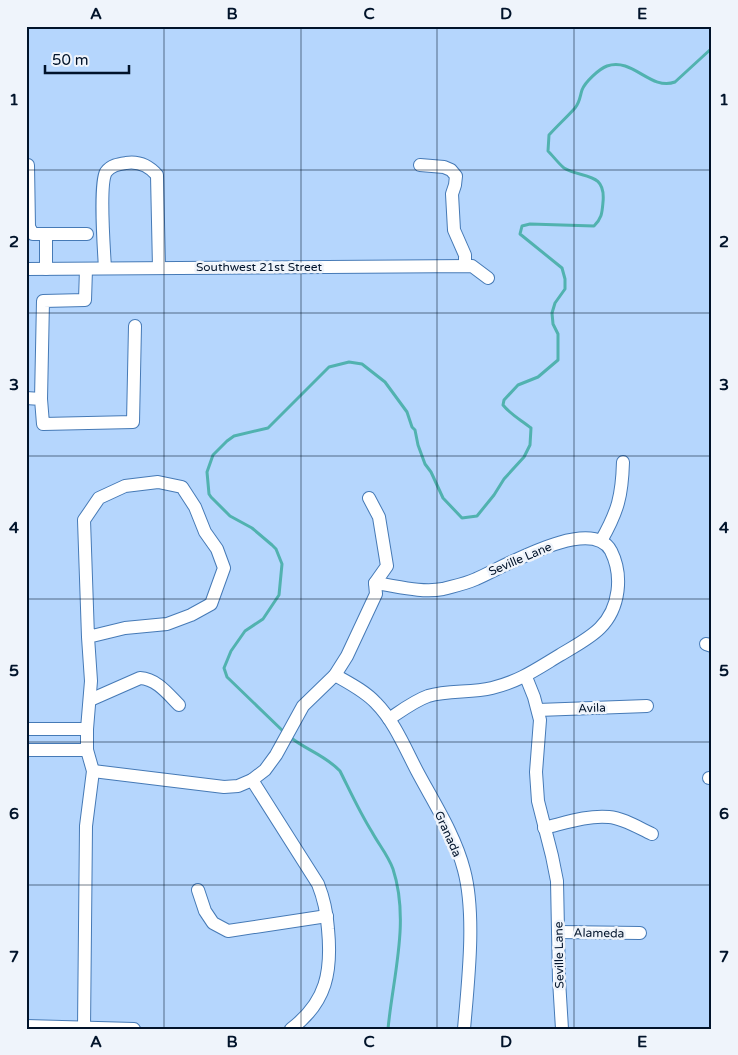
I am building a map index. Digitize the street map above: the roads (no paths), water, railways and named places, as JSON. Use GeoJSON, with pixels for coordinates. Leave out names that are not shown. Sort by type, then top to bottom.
{"type":"FeatureCollection","features":[{"type":"Feature","properties":{"kind":"street"},"geometry":{"type":"LineString","coordinates":[[105,268],[103,190],[106,173],[112,166],[131,162],[151,168],[157,175],[159,268]]}},
{"type":"Feature","properties":{"kind":"street"},"geometry":{"type":"LineString","coordinates":[[28,165],[29,227],[33,234],[86,234]]}},
{"type":"Feature","properties":{"kind":"street"},"geometry":{"type":"LineString","coordinates":[[420,165],[444,167],[451,170],[456,176],[456,185],[452,194],[454,230],[465,255],[465,266]]}},
{"type":"Feature","properties":{"kind":"street"},"geometry":{"type":"LineString","coordinates":[[46,234],[46,269]]}},
{"type":"Feature","properties":{"kind":"street","name":"Southwest 21st Street"},"geometry":{"type":"LineString","coordinates":[[26,269],[472,266],[488,278]]}},
{"type":"Feature","properties":{"kind":"street"},"geometry":{"type":"LineString","coordinates":[[86,268],[85,300],[44,301],[43,424],[133,422],[135,326]]}},
{"type":"Feature","properties":{"kind":"street"},"geometry":{"type":"LineString","coordinates":[[26,398],[42,398]]}},
{"type":"Feature","properties":{"kind":"street"},"geometry":{"type":"LineString","coordinates":[[389,719],[411,704],[428,696],[490,688],[526,677],[600,629],[608,619],[616,598],[618,575],[616,562],[610,548],[601,541],[614,518],[622,490],[623,462]]}},
{"type":"Feature","properties":{"kind":"street"},"geometry":{"type":"LineString","coordinates":[[84,1028],[86,826],[93,771],[87,750],[91,681],[88,638],[84,520],[99,498],[125,486],[158,482],[182,487],[195,507],[205,532],[217,549],[224,568],[210,604],[191,615],[167,624],[125,628],[88,638]]}},
{"type":"Feature","properties":{"kind":"street"},"geometry":{"type":"LineString","coordinates":[[93,771],[224,787],[238,786],[252,780],[265,770],[276,755],[302,706],[336,676],[376,594],[375,583],[387,566],[379,517],[368,498]]}},
{"type":"Feature","properties":{"kind":"street","name":"Seville Lane"},"geometry":{"type":"LineString","coordinates":[[375,583],[426,590],[445,588],[476,579],[513,560],[551,545],[570,540],[588,539],[601,541]]}},
{"type":"Feature","properties":{"kind":"street","name":"Granada"},"geometry":{"type":"LineString","coordinates":[[336,676],[376,702],[389,719],[446,824],[464,871],[470,924],[464,1029]]}},
{"type":"Feature","properties":{"kind":"street","name":"Seville Lane"},"geometry":{"type":"LineString","coordinates":[[526,677],[540,720],[536,786],[557,881],[562,1029]]}},
{"type":"Feature","properties":{"kind":"street"},"geometry":{"type":"LineString","coordinates":[[90,700],[140,678],[155,682],[179,705]]}},
{"type":"Feature","properties":{"kind":"street","name":"Avila"},"geometry":{"type":"LineString","coordinates":[[538,710],[647,706]]}},
{"type":"Feature","properties":{"kind":"street"},"geometry":{"type":"LineString","coordinates":[[26,728],[87,729]]}},
{"type":"Feature","properties":{"kind":"street"},"geometry":{"type":"LineString","coordinates":[[26,750],[87,750]]}},
{"type":"Feature","properties":{"kind":"street"},"geometry":{"type":"LineString","coordinates":[[252,780],[318,884],[327,916],[330,962],[324,990],[308,1014],[291,1029]]}},
{"type":"Feature","properties":{"kind":"street"},"geometry":{"type":"LineString","coordinates":[[544,828],[586,818],[610,817],[630,823],[652,834]]}},
{"type":"Feature","properties":{"kind":"street"},"geometry":{"type":"LineString","coordinates":[[198,890],[205,911],[213,923],[228,931],[327,916]]}},
{"type":"Feature","properties":{"kind":"street","name":"Alameda"},"geometry":{"type":"LineString","coordinates":[[558,932],[640,933]]}},
{"type":"Feature","properties":{"kind":"street"},"geometry":{"type":"LineString","coordinates":[[26,1026],[134,1029]]}},
{"type":"Feature","properties":{"kind":"waterway"},"geometry":{"type":"LineString","coordinates":[[285,733],[227,677],[224,668],[231,651],[245,631],[263,619],[279,595],[282,564],[276,549],[272,545],[252,528],[230,516],[209,494],[207,472],[213,455],[234,436],[268,428],[329,367],[349,362],[362,364],[385,382],[407,412],[412,427],[415,430],[425,464],[431,472],[443,498],[462,518],[477,516],[504,479],[524,457],[530,445],[531,428],[506,409],[503,405],[504,400],[518,385],[538,377],[558,360],[558,334],[553,324],[552,313],[555,303],[565,289],[565,279],[562,268],[520,234],[522,226],[530,224],[594,226],[602,212],[603,192],[601,185],[591,178],[564,168],[548,151],[549,135],[577,106],[586,83],[607,66],[616,64],[625,66],[649,79],[666,84],[675,82],[712,48]]}},
{"type":"Feature","properties":{"kind":"waterway"},"geometry":{"type":"LineString","coordinates":[[290,737],[334,765],[340,771],[363,817],[393,869],[398,889],[400,929],[388,1029]]}}]}
